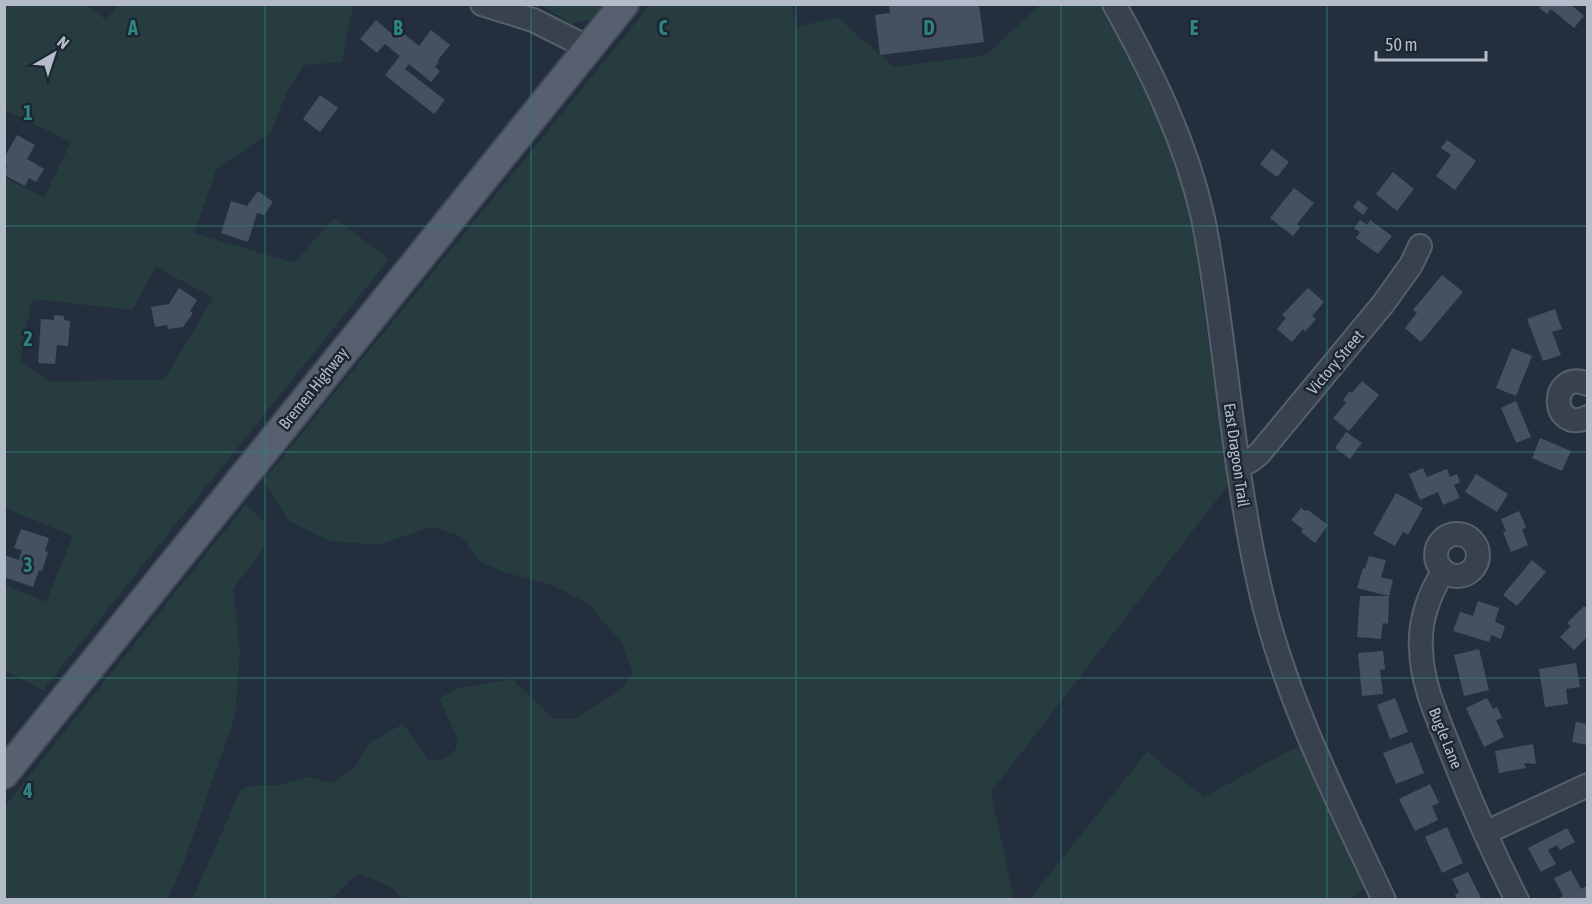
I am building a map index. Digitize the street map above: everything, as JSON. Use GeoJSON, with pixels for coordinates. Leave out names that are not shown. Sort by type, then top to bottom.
{"type":"FeatureCollection","features":[{"type":"Feature","properties":{"kind":"main road","name":"Bremen Highway"},"geometry":{"type":"LineString","coordinates":[[4,774],[624,4]]}},
{"type":"Feature","properties":{"kind":"street"},"geometry":{"type":"LineString","coordinates":[[482,4],[531,12],[589,48]]}},
{"type":"Feature","properties":{"kind":"street","name":"East Dragoon Trail"},"geometry":{"type":"LineString","coordinates":[[1114,4],[1148,65],[1167,108],[1202,216],[1214,283],[1238,466],[1266,612],[1287,678],[1342,811],[1384,900]]}},
{"type":"Feature","properties":{"kind":"street","name":"Victory Street"},"geometry":{"type":"LineString","coordinates":[[1238,466],[1259,454],[1347,349],[1411,265],[1420,246]]}},
{"type":"Feature","properties":{"kind":"street"},"geometry":{"type":"LineString","coordinates":[[1587,384],[1574,382],[1566,385],[1560,391],[1557,404],[1566,417],[1582,420],[1587,417]]}},
{"type":"Feature","properties":{"kind":"street","name":"Bugle Lane"},"geometry":{"type":"LineString","coordinates":[[1444,571],[1435,585],[1422,626],[1420,646],[1422,668],[1427,690],[1485,833],[1517,900]]}},
{"type":"Feature","properties":{"kind":"street"},"geometry":{"type":"LineString","coordinates":[[1485,833],[1587,785]]}},
{"type":"Feature","properties":{"kind":"green space"},"geometry":{"type":"Polygon","coordinates":[[[5,4],[87,5],[106,20],[118,5],[353,5],[342,62],[304,65],[287,91],[271,132],[217,168],[194,233],[294,263],[334,218],[389,259],[43,690],[5,671],[5,585],[46,602],[73,536],[5,508],[5,178],[44,197],[71,142],[5,110],[5,4]],[[156,267],[132,310],[32,299],[20,361],[50,381],[164,380],[213,298],[156,267]]]}},
{"type":"Feature","properties":{"kind":"green space"},"geometry":{"type":"Polygon","coordinates":[[[541,5],[603,5],[590,20],[571,24],[541,5]]]}},
{"type":"Feature","properties":{"kind":"green space"},"geometry":{"type":"Polygon","coordinates":[[[650,5],[792,5],[797,27],[837,17],[894,67],[986,55],[1040,5],[1099,5],[1137,63],[1169,141],[1189,203],[1228,485],[991,792],[1014,899],[404,900],[393,888],[358,873],[332,899],[192,900],[240,791],[250,786],[278,785],[310,777],[332,783],[356,766],[369,743],[403,724],[429,761],[445,759],[456,749],[457,737],[439,699],[455,689],[512,679],[553,719],[576,718],[618,692],[633,674],[623,644],[588,604],[554,586],[503,572],[479,561],[461,536],[432,527],[378,545],[330,541],[289,521],[263,481],[650,5]]]}},
{"type":"Feature","properties":{"kind":"green space"},"geometry":{"type":"Polygon","coordinates":[[[246,504],[264,521],[265,546],[233,589],[240,650],[235,716],[185,859],[168,899],[5,899],[5,806],[246,504]]]}},
{"type":"Feature","properties":{"kind":"green space"},"geometry":{"type":"Polygon","coordinates":[[[1300,745],[1365,888],[1349,900],[1029,900],[1147,752],[1204,797],[1300,745]]]}},
{"type":"Feature","properties":{"kind":"building"},"geometry":{"type":"Polygon","coordinates":[[[979,4],[984,42],[880,55],[875,15],[890,13],[889,5],[979,4]]]}},
{"type":"Feature","properties":{"kind":"building"},"geometry":{"type":"Polygon","coordinates":[[[1542,4],[1570,4],[1584,16],[1574,28],[1551,9],[1547,14],[1539,8],[1542,4]]]}},
{"type":"Feature","properties":{"kind":"building"},"geometry":{"type":"Polygon","coordinates":[[[376,20],[392,34],[397,28],[419,46],[431,30],[450,45],[438,60],[435,67],[440,71],[431,82],[409,64],[405,69],[445,100],[434,114],[385,75],[400,56],[385,44],[377,53],[360,39],[376,20]]]}},
{"type":"Feature","properties":{"kind":"building"},"geometry":{"type":"Polygon","coordinates":[[[320,95],[338,108],[320,132],[303,119],[320,95]]]}},
{"type":"Feature","properties":{"kind":"building"},"geometry":{"type":"Polygon","coordinates":[[[17,135],[35,145],[27,159],[44,169],[36,182],[29,178],[25,186],[4,175],[7,166],[4,165],[4,158],[17,135]]]}},
{"type":"Feature","properties":{"kind":"building"},"geometry":{"type":"Polygon","coordinates":[[[1447,140],[1476,161],[1455,190],[1436,176],[1451,155],[1441,148],[1447,140]]]}},
{"type":"Feature","properties":{"kind":"building"},"geometry":{"type":"Polygon","coordinates":[[[1272,149],[1289,162],[1277,177],[1260,164],[1272,149]]]}},
{"type":"Feature","properties":{"kind":"building"},"geometry":{"type":"Polygon","coordinates":[[[1393,172],[1414,189],[1397,211],[1376,194],[1393,172]]]}},
{"type":"Feature","properties":{"kind":"building"},"geometry":{"type":"Polygon","coordinates":[[[1294,188],[1314,203],[1297,224],[1300,227],[1293,236],[1270,218],[1294,188]]]}},
{"type":"Feature","properties":{"kind":"building"},"geometry":{"type":"Polygon","coordinates":[[[258,191],[273,202],[264,215],[257,213],[248,242],[221,233],[231,201],[247,206],[258,191]]]}},
{"type":"Feature","properties":{"kind":"building"},"geometry":{"type":"Polygon","coordinates":[[[1358,200],[1368,208],[1363,215],[1353,207],[1358,200]]]}},
{"type":"Feature","properties":{"kind":"building"},"geometry":{"type":"Polygon","coordinates":[[[1360,220],[1367,225],[1370,220],[1392,236],[1378,254],[1356,238],[1360,232],[1354,228],[1360,220]]]}},
{"type":"Feature","properties":{"kind":"building"},"geometry":{"type":"Polygon","coordinates":[[[1442,275],[1463,292],[1421,342],[1405,328],[1417,313],[1413,310],[1442,275]]]}},
{"type":"Feature","properties":{"kind":"building"},"geometry":{"type":"Polygon","coordinates":[[[179,288],[197,300],[190,311],[193,313],[183,327],[168,329],[167,325],[155,327],[151,307],[169,304],[179,288]]]}},
{"type":"Feature","properties":{"kind":"building"},"geometry":{"type":"Polygon","coordinates":[[[1308,288],[1324,302],[1312,316],[1316,319],[1292,342],[1277,329],[1286,318],[1282,315],[1308,288]]]}},
{"type":"Feature","properties":{"kind":"building"},"geometry":{"type":"Polygon","coordinates":[[[1555,309],[1562,329],[1552,332],[1561,355],[1543,361],[1527,319],[1555,309]]]}},
{"type":"Feature","properties":{"kind":"building"},"geometry":{"type":"Polygon","coordinates":[[[54,315],[64,316],[64,320],[70,321],[68,346],[57,345],[55,364],[38,363],[41,319],[54,320],[54,315]]]}},
{"type":"Feature","properties":{"kind":"building"},"geometry":{"type":"Polygon","coordinates":[[[1512,348],[1532,356],[1516,396],[1496,388],[1512,348]]]}},
{"type":"Feature","properties":{"kind":"building"},"geometry":{"type":"Polygon","coordinates":[[[1362,381],[1379,395],[1349,431],[1333,418],[1346,403],[1343,400],[1350,391],[1352,393],[1362,381]]]}},
{"type":"Feature","properties":{"kind":"building"},"geometry":{"type":"Polygon","coordinates":[[[1516,401],[1531,437],[1516,443],[1501,408],[1516,401]]]}},
{"type":"Feature","properties":{"kind":"building"},"geometry":{"type":"Polygon","coordinates":[[[1346,432],[1362,443],[1350,459],[1335,448],[1346,432]]]}},
{"type":"Feature","properties":{"kind":"building"},"geometry":{"type":"Polygon","coordinates":[[[1540,438],[1571,451],[1562,471],[1532,458],[1540,438]]]}},
{"type":"Feature","properties":{"kind":"building"},"geometry":{"type":"Polygon","coordinates":[[[1423,468],[1427,477],[1447,469],[1450,477],[1457,474],[1460,482],[1454,485],[1460,498],[1443,505],[1438,492],[1420,500],[1409,474],[1423,468]]]}},
{"type":"Feature","properties":{"kind":"building"},"geometry":{"type":"Polygon","coordinates":[[[1476,474],[1508,494],[1497,512],[1465,492],[1476,474]]]}},
{"type":"Feature","properties":{"kind":"building"},"geometry":{"type":"Polygon","coordinates":[[[1396,493],[1423,508],[1408,535],[1403,532],[1395,546],[1373,534],[1396,493]]]}},
{"type":"Feature","properties":{"kind":"building"},"geometry":{"type":"Polygon","coordinates":[[[1301,508],[1308,510],[1328,525],[1315,543],[1301,532],[1303,529],[1291,520],[1301,508]]]}},
{"type":"Feature","properties":{"kind":"building"},"geometry":{"type":"Polygon","coordinates":[[[1519,511],[1526,527],[1522,530],[1528,545],[1511,552],[1503,532],[1506,531],[1501,519],[1519,511]]]}},
{"type":"Feature","properties":{"kind":"building"},"geometry":{"type":"Polygon","coordinates":[[[21,529],[49,538],[45,551],[48,552],[42,571],[39,570],[33,587],[4,577],[4,555],[19,560],[22,550],[14,548],[21,529]]]}},
{"type":"Feature","properties":{"kind":"building"},"geometry":{"type":"Polygon","coordinates":[[[1369,556],[1386,560],[1381,577],[1393,580],[1389,596],[1357,588],[1369,556]]]}},
{"type":"Feature","properties":{"kind":"building"},"geometry":{"type":"Polygon","coordinates":[[[1532,560],[1546,572],[1517,606],[1503,595],[1532,560]]]}},
{"type":"Feature","properties":{"kind":"building"},"geometry":{"type":"Polygon","coordinates":[[[1360,596],[1389,596],[1388,624],[1383,623],[1381,639],[1357,637],[1360,596]]]}},
{"type":"Feature","properties":{"kind":"building"},"geometry":{"type":"Polygon","coordinates":[[[1478,601],[1499,608],[1495,622],[1505,626],[1501,639],[1491,635],[1489,642],[1453,631],[1460,612],[1473,616],[1478,601]]]}},
{"type":"Feature","properties":{"kind":"building"},"geometry":{"type":"Polygon","coordinates":[[[1584,606],[1588,609],[1588,636],[1574,650],[1560,637],[1571,626],[1567,623],[1584,606]]]}},
{"type":"Feature","properties":{"kind":"building"},"geometry":{"type":"Polygon","coordinates":[[[1479,649],[1489,690],[1464,696],[1454,655],[1479,649]]]}},
{"type":"Feature","properties":{"kind":"building"},"geometry":{"type":"Polygon","coordinates":[[[1383,651],[1385,669],[1380,670],[1383,694],[1362,696],[1358,653],[1383,651]]]}},
{"type":"Feature","properties":{"kind":"building"},"geometry":{"type":"Polygon","coordinates":[[[1576,663],[1580,687],[1566,689],[1568,704],[1545,707],[1539,669],[1576,663]]]}},
{"type":"Feature","properties":{"kind":"building"},"geometry":{"type":"Polygon","coordinates":[[[1395,698],[1408,732],[1390,739],[1377,705],[1395,698]]]}},
{"type":"Feature","properties":{"kind":"building"},"geometry":{"type":"Polygon","coordinates":[[[1487,698],[1493,709],[1497,707],[1502,718],[1496,720],[1504,737],[1484,747],[1466,708],[1487,698]]]}},
{"type":"Feature","properties":{"kind":"building"},"geometry":{"type":"Polygon","coordinates":[[[1576,722],[1588,724],[1587,745],[1572,742],[1576,722]]]}},
{"type":"Feature","properties":{"kind":"building"},"geometry":{"type":"Polygon","coordinates":[[[1412,742],[1424,773],[1396,784],[1383,753],[1412,742]]]}},
{"type":"Feature","properties":{"kind":"building"},"geometry":{"type":"Polygon","coordinates":[[[1533,744],[1536,764],[1524,763],[1526,768],[1499,773],[1495,751],[1533,744]]]}},
{"type":"Feature","properties":{"kind":"building"},"geometry":{"type":"Polygon","coordinates":[[[1430,784],[1439,803],[1432,806],[1438,820],[1415,831],[1399,799],[1430,784]]]}},
{"type":"Feature","properties":{"kind":"building"},"geometry":{"type":"Polygon","coordinates":[[[1447,827],[1463,863],[1442,873],[1425,837],[1447,827]]]}},
{"type":"Feature","properties":{"kind":"building"},"geometry":{"type":"Polygon","coordinates":[[[1567,828],[1575,842],[1560,850],[1557,845],[1548,850],[1556,864],[1541,872],[1528,848],[1567,828]]]}},
{"type":"Feature","properties":{"kind":"building"},"geometry":{"type":"Polygon","coordinates":[[[1571,870],[1581,889],[1587,886],[1588,900],[1556,900],[1563,896],[1554,878],[1571,870]]]}},
{"type":"Feature","properties":{"kind":"building"},"geometry":{"type":"Polygon","coordinates":[[[1468,872],[1482,900],[1457,900],[1455,895],[1459,892],[1452,879],[1468,872]]]}}]}
